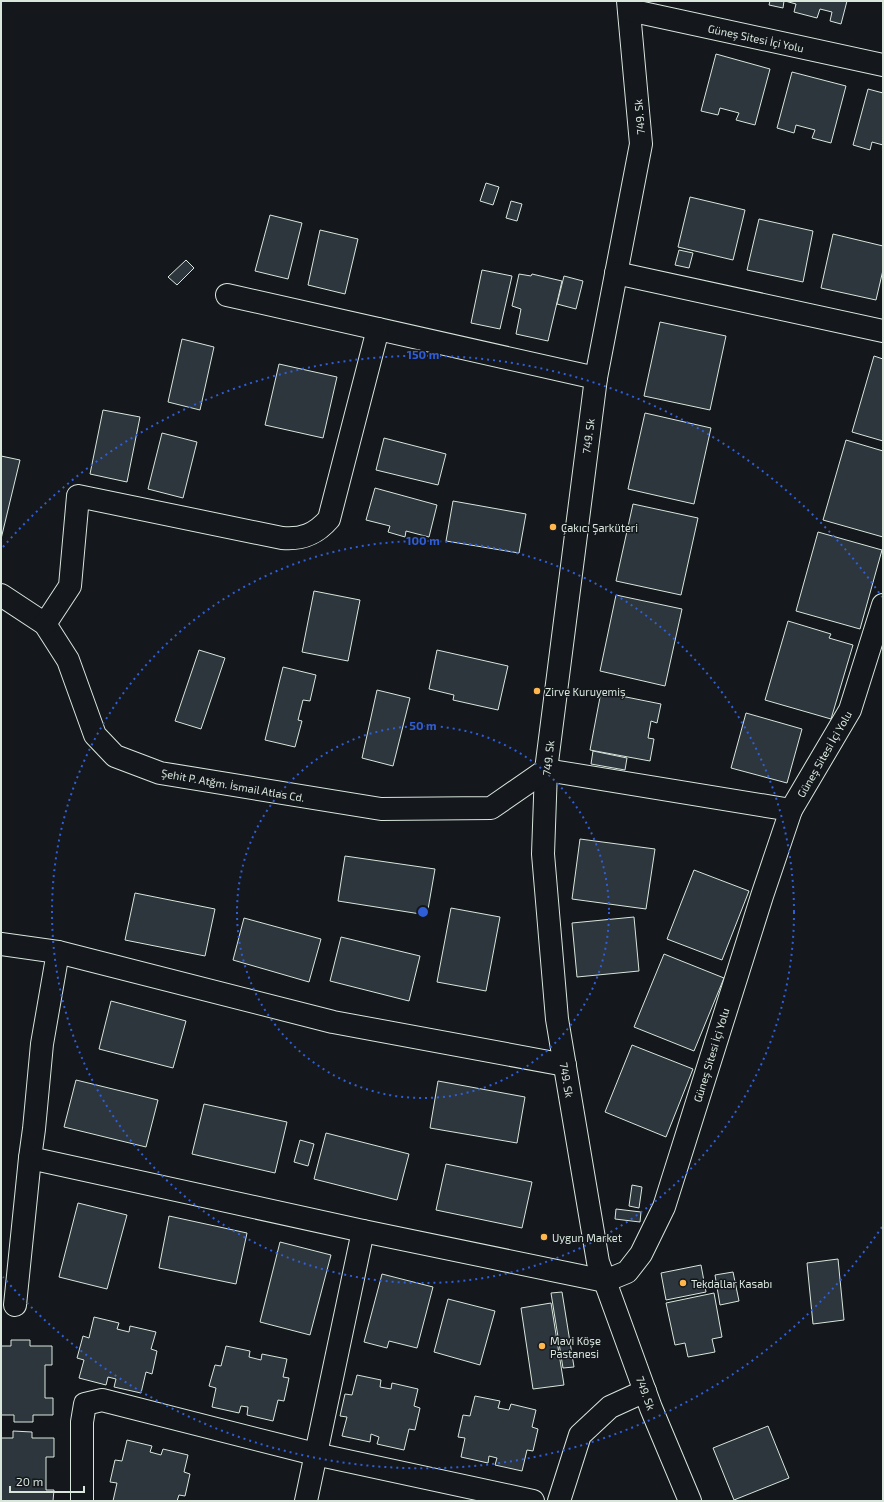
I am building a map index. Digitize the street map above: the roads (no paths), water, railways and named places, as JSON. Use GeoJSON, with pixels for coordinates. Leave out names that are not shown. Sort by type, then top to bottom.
{"type":"FeatureCollection","features":[{"type":"Feature","properties":{"kind":"street","name":"Güneş Sitesi İçi Yolu"},"geometry":{"type":"LineString","coordinates":[[629,6],[883,65]]}},
{"type":"Feature","properties":{"kind":"street","name":"749. Sk"},"geometry":{"type":"LineString","coordinates":[[629,6],[641,144],[596,378],[546,770],[543,854],[557,1019],[598,1262],[645,1391],[690,1501]]}},
{"type":"Feature","properties":{"kind":"street"},"geometry":{"type":"LineString","coordinates":[[616,273],[883,331]]}},
{"type":"Feature","properties":{"kind":"street"},"geometry":{"type":"LineString","coordinates":[[227,294],[378,330],[596,378]]}},
{"type":"Feature","properties":{"kind":"street"},"geometry":{"type":"LineString","coordinates":[[45,624],[70,586],[78,496],[294,539],[305,537],[323,527],[329,519],[378,330]]}},
{"type":"Feature","properties":{"kind":"street","name":"Şehit P. Atğm. İsmail Atlas Cd."},"geometry":{"type":"LineString","coordinates":[[1,594],[45,624],[68,660],[95,735],[115,756],[160,773],[381,809],[491,808],[546,770]]}},
{"type":"Feature","properties":{"kind":"street","name":"Güneş Sitesi İçi Yolu"},"geometry":{"type":"LineString","coordinates":[[605,1281],[627,1272],[641,1254],[664,1207],[759,903],[791,810],[850,710],[883,605]]}},
{"type":"Feature","properties":{"kind":"street","name":"Güneş Sitesi İçi Yolu"},"geometry":{"type":"LineString","coordinates":[[546,770],[791,810]]}},
{"type":"Feature","properties":{"kind":"street"},"geometry":{"type":"LineString","coordinates":[[1,944],[58,952],[333,1022],[565,1065]]}},
{"type":"Feature","properties":{"kind":"street"},"geometry":{"type":"LineString","coordinates":[[15,1305],[42,1044],[58,952]]}},
{"type":"Feature","properties":{"kind":"street"},"geometry":{"type":"LineString","coordinates":[[30,1158],[363,1231],[605,1281]]}},
{"type":"Feature","properties":{"kind":"street"},"geometry":{"type":"LineString","coordinates":[[306,1501],[363,1231]]}},
{"type":"Feature","properties":{"kind":"street"},"geometry":{"type":"LineString","coordinates":[[559,1501],[580,1435],[610,1407],[645,1391]]}},
{"type":"Feature","properties":{"kind":"street"},"geometry":{"type":"LineString","coordinates":[[82,1501],[82,1422],[85,1404],[102,1400],[315,1454],[533,1501]]}},
{"type":"Feature","properties":{"kind":"place","name":"Çakıcı Şarküteri"},"geometry":{"type":"Point","coordinates":[553,527]}},
{"type":"Feature","properties":{"kind":"place","name":"Zirve Kuruyemiş"},"geometry":{"type":"Point","coordinates":[537,691]}},
{"type":"Feature","properties":{"kind":"place","name":"Uygun Market"},"geometry":{"type":"Point","coordinates":[544,1237]}},
{"type":"Feature","properties":{"kind":"place","name":"Tekdallar Kasabı"},"geometry":{"type":"Point","coordinates":[683,1283]}},
{"type":"Feature","properties":{"kind":"place","name":"Mavi Köşe Pastanesi"},"geometry":{"type":"Point","coordinates":[542,1346]}}]}
